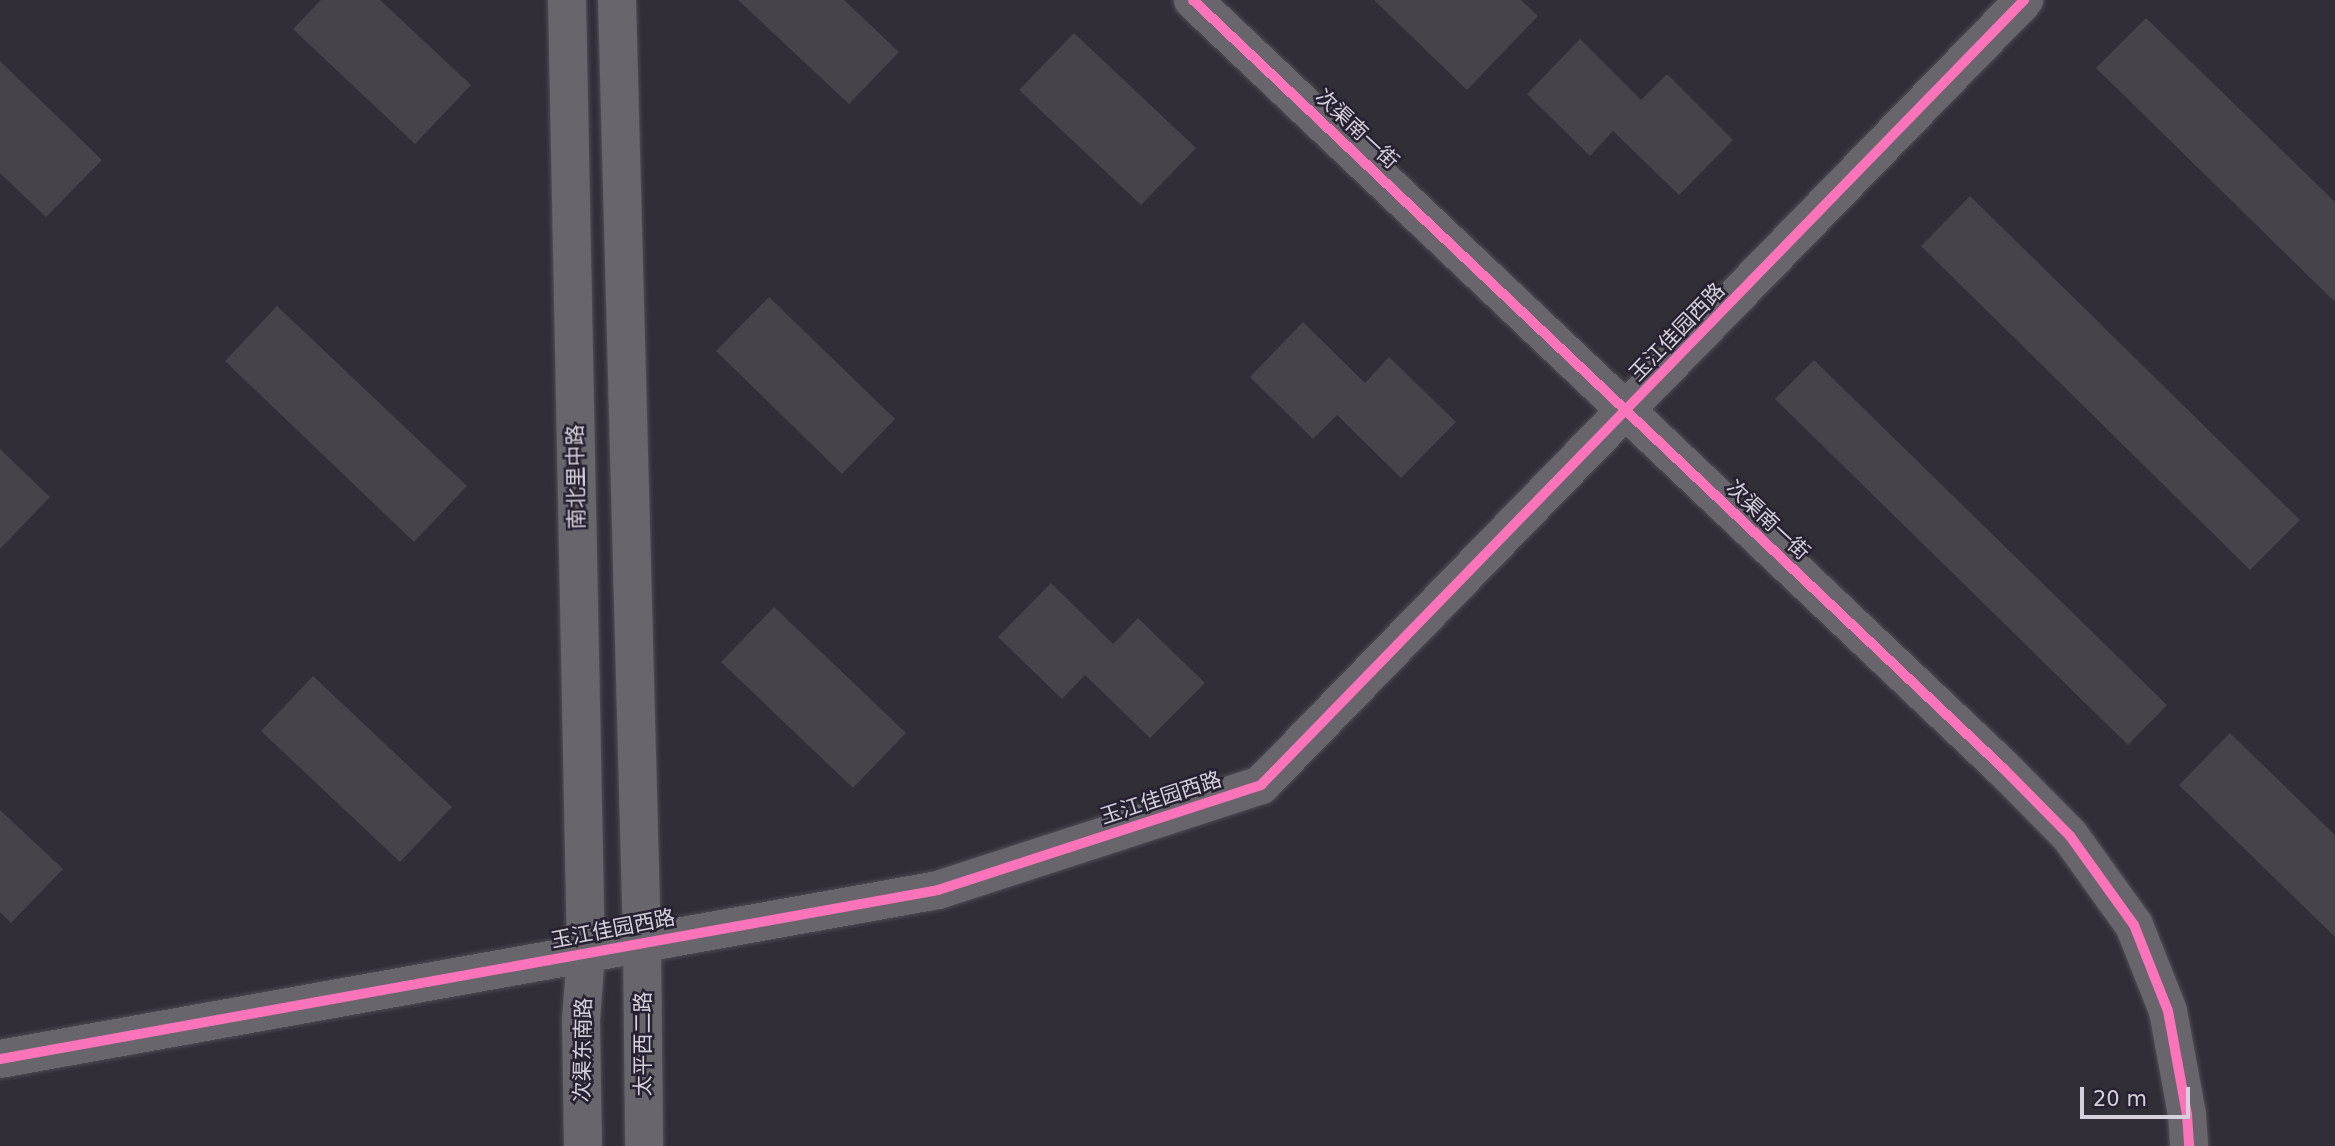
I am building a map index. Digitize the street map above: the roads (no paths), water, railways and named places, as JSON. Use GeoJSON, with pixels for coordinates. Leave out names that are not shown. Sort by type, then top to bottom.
{"type":"FeatureCollection","features":[{"type":"Feature","properties":{"kind":"street","name":"南北里中路"},"geometry":{"type":"LineString","coordinates":[[567,0],[586,954]]}},
{"type":"Feature","properties":{"kind":"street"},"geometry":{"type":"LineString","coordinates":[[617,0],[642,942]]}},
{"type":"Feature","properties":{"kind":"street","name":"次渠南一街"},"geometry":{"type":"LineString","coordinates":[[1192,0],[2003,768],[2070,836],[2134,925],[2168,1011],[2187,1115],[2189,1146]]}},
{"type":"Feature","properties":{"kind":"street","name":"玉江佳园西路"},"geometry":{"type":"LineString","coordinates":[[0,1059],[938,890],[1261,785],[2024,0]]}},
{"type":"Feature","properties":{"kind":"street","name":"太平西二路"},"geometry":{"type":"LineString","coordinates":[[642,942],[644,1146]]}},
{"type":"Feature","properties":{"kind":"street","name":"次渠东南路"},"geometry":{"type":"LineString","coordinates":[[583,1146],[581,1020],[586,954]]}}]}
